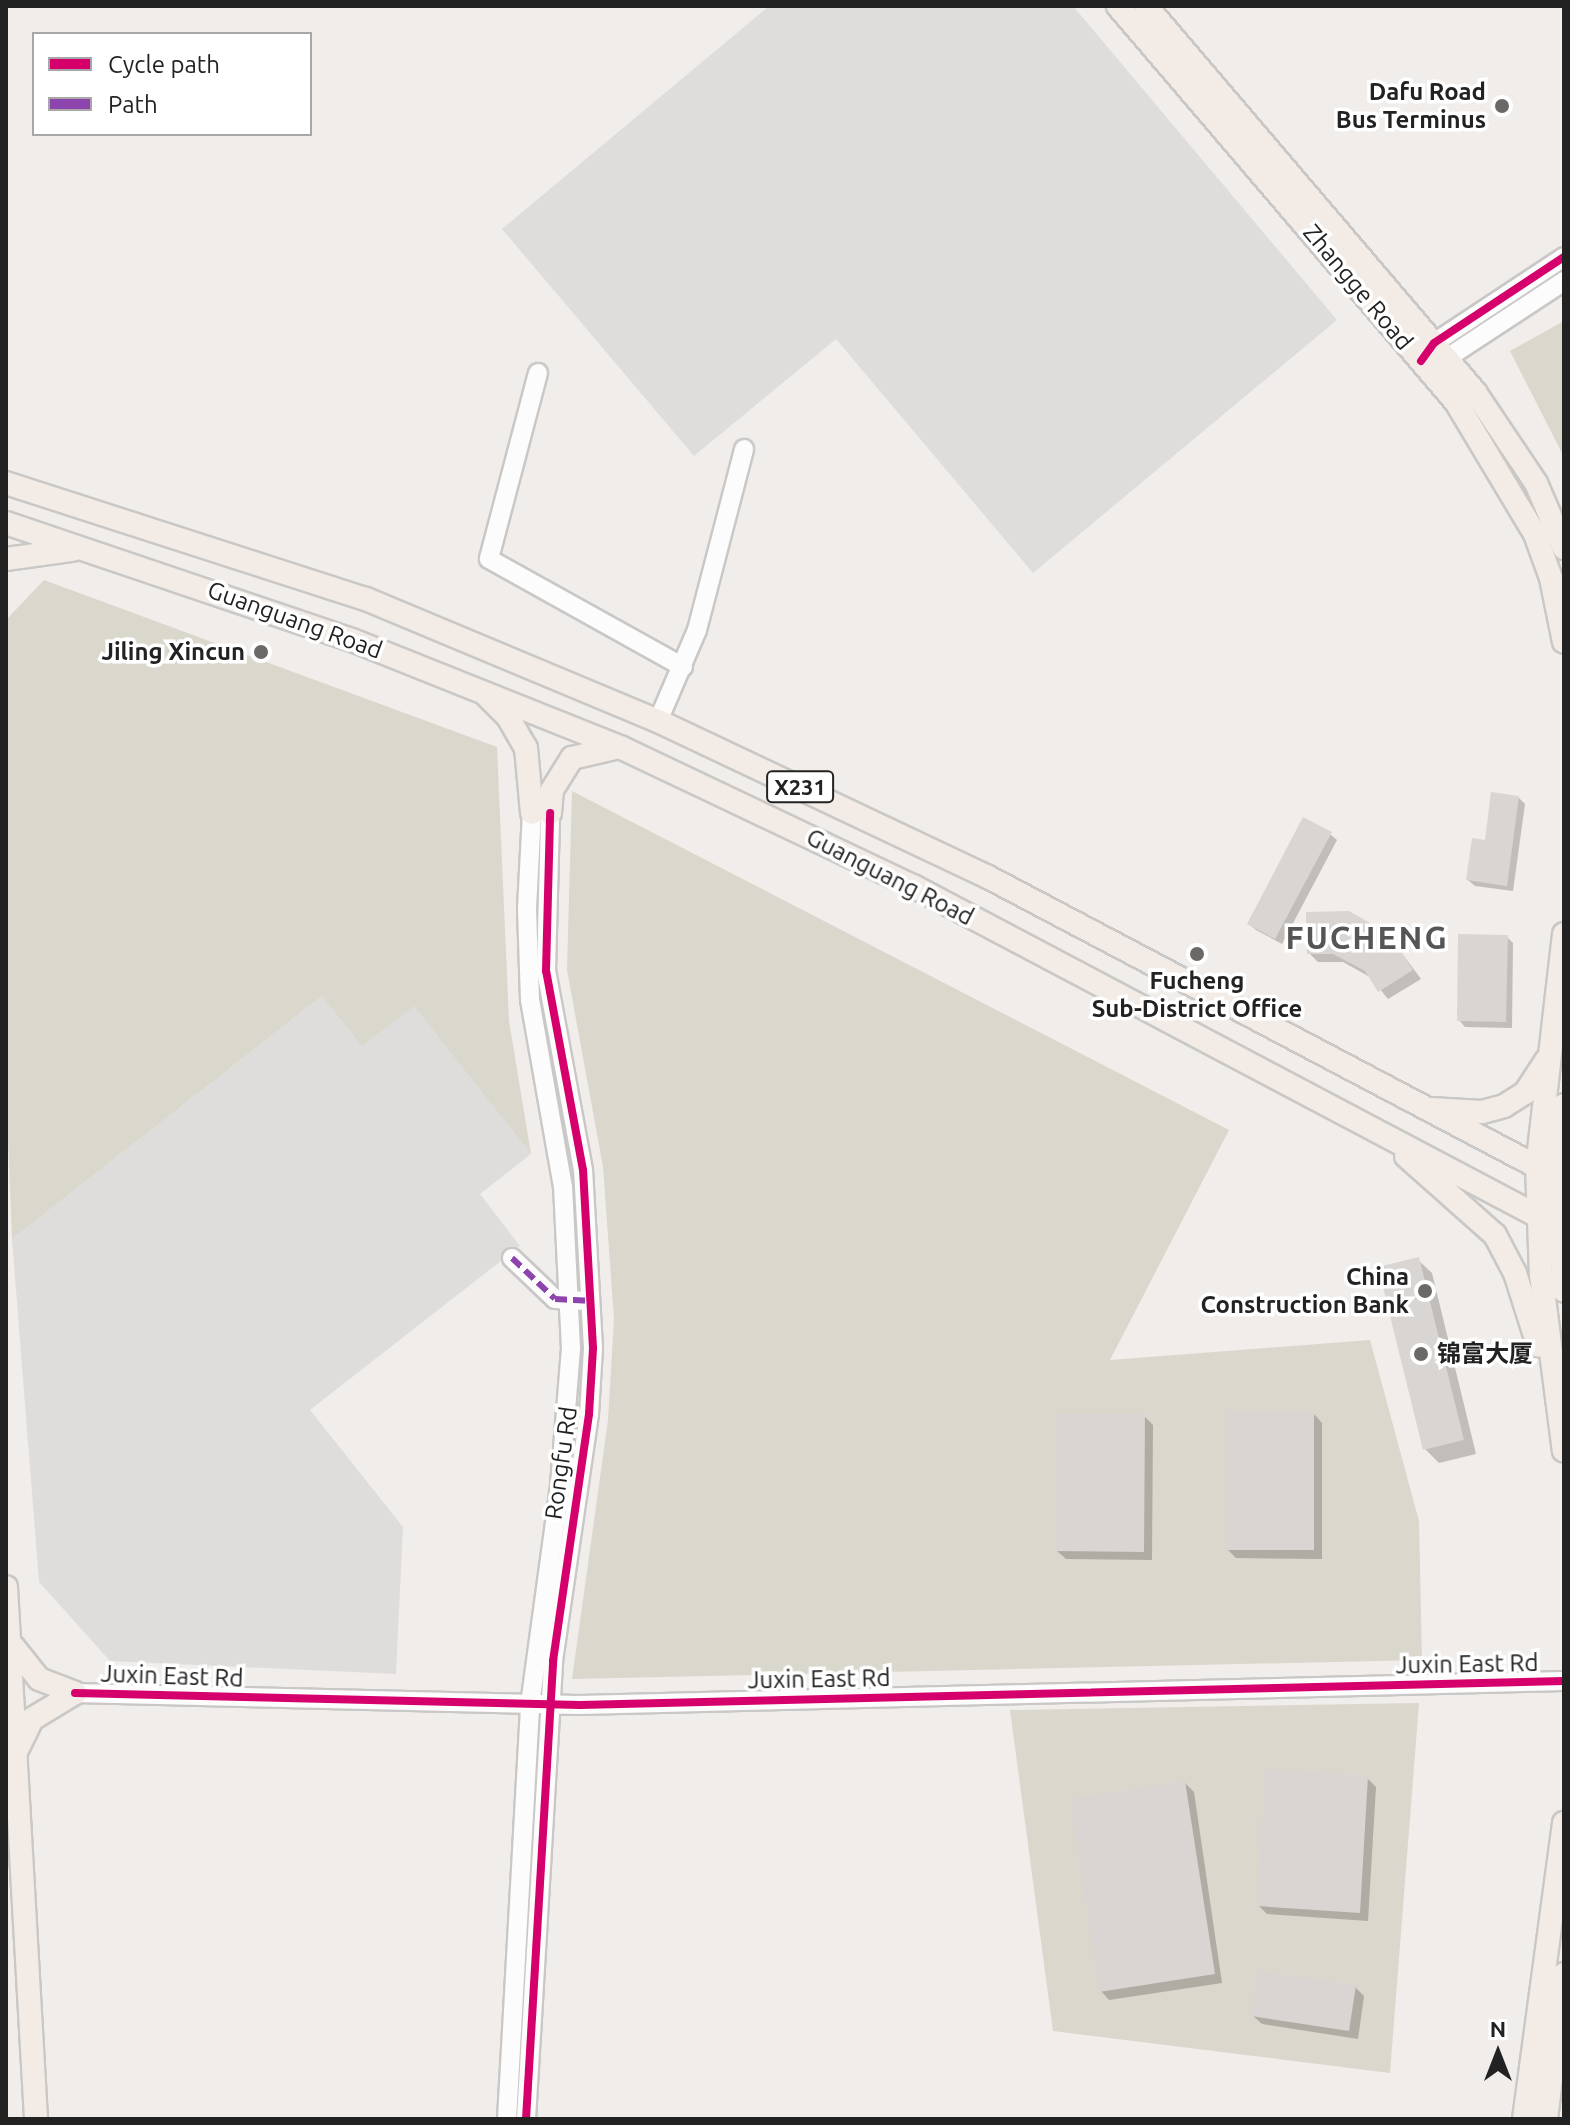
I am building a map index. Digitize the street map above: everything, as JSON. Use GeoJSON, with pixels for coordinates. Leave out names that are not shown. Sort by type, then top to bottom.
{"type":"FeatureCollection","features":[{"type":"Feature","properties":{"kind":"main road","name":"Zhangge Road"},"geometry":{"type":"LineString","coordinates":[[1118,6],[1434,354],[1456,402],[1517,497],[1551,578],[1564,642]]}},
{"type":"Feature","properties":{"kind":"main road","name":"Zhangge Road"},"geometry":{"type":"LineString","coordinates":[[1146,6],[1511,443],[1564,548]]}},
{"type":"Feature","properties":{"kind":"main road","name":"Guanguang Road"},"geometry":{"type":"LineString","coordinates":[[6,483],[366,599],[658,721],[988,877],[1418,1108],[1561,1179]]}},
{"type":"Feature","properties":{"kind":"main road","name":"Guanguang Road"},"geometry":{"type":"LineString","coordinates":[[6,523],[477,687],[622,748],[913,886],[1563,1229]]}},
{"type":"Feature","properties":{"kind":"main road"},"geometry":{"type":"LineString","coordinates":[[6,559],[30,552],[92,551]]}},
{"type":"Feature","properties":{"kind":"main road"},"geometry":{"type":"LineString","coordinates":[[477,687],[508,717],[526,748],[541,813]]}},
{"type":"Feature","properties":{"kind":"main road"},"geometry":{"type":"LineString","coordinates":[[541,813],[572,758],[596,749],[622,748]]}},
{"type":"Feature","properties":{"kind":"main road"},"geometry":{"type":"LineString","coordinates":[[1564,934],[1537,1167],[1538,1216],[1564,1451]]}},
{"type":"Feature","properties":{"kind":"main road"},"geometry":{"type":"LineString","coordinates":[[1418,1108],[1482,1112],[1504,1106],[1540,1075],[1550,1052]]}},
{"type":"Feature","properties":{"kind":"main road"},"geometry":{"type":"LineString","coordinates":[[1564,1105],[1561,1179],[1564,1291]]}},
{"type":"Feature","properties":{"kind":"main road"},"geometry":{"type":"LineString","coordinates":[[1368,1125],[1466,1205],[1495,1235],[1515,1273],[1556,1399]]}},
{"type":"Feature","properties":{"kind":"main road"},"geometry":{"type":"LineString","coordinates":[[6,1587],[36,2119]]}},
{"type":"Feature","properties":{"kind":"main road"},"geometry":{"type":"LineString","coordinates":[[11,1642],[32,1674],[75,1693]]}},
{"type":"Feature","properties":{"kind":"main road"},"geometry":{"type":"LineString","coordinates":[[15,1755],[32,1719],[75,1693]]}},
{"type":"Feature","properties":{"kind":"main road"},"geometry":{"type":"LineString","coordinates":[[1524,2119],[1564,1823]]}},
{"type":"Feature","properties":{"kind":"main road"},"geometry":{"type":"LineString","coordinates":[[1546,2119],[1564,1974]]}},
{"type":"Feature","properties":{"kind":"street"},"geometry":{"type":"LineString","coordinates":[[1434,354],[1564,257]]}},
{"type":"Feature","properties":{"kind":"street"},"geometry":{"type":"LineString","coordinates":[[1434,354],[1564,281]]}},
{"type":"Feature","properties":{"kind":"street"},"geometry":{"type":"LineString","coordinates":[[538,373],[489,559],[683,667]]}},
{"type":"Feature","properties":{"kind":"street"},"geometry":{"type":"LineString","coordinates":[[658,721],[683,667],[744,449]]}},
{"type":"Feature","properties":{"kind":"street","name":"Rongfu Rd"},"geometry":{"type":"LineString","coordinates":[[507,2119],[550,1705],[589,1414],[593,1301],[583,1170],[546,971],[541,813]]}},
{"type":"Feature","properties":{"kind":"street","name":"Rongfu Rd"},"geometry":{"type":"LineString","coordinates":[[526,2119],[523,1979],[530,1705],[568,1417],[571,1301],[563,1187],[530,1000],[527,908],[541,813]]}},
{"type":"Feature","properties":{"kind":"street"},"geometry":{"type":"LineString","coordinates":[[512,1258],[555,1299],[593,1301]]}},
{"type":"Feature","properties":{"kind":"street","name":"Juxin East Rd"},"geometry":{"type":"LineString","coordinates":[[75,1693],[550,1705],[1564,1681]]}},
{"type":"Feature","properties":{"kind":"shaded area"},"geometry":{"type":"Polygon","coordinates":[[[769,6],[1073,6],[1337,320],[1033,573],[836,339],[694,456],[502,229],[769,6]]]}},
{"type":"Feature","properties":{"kind":"shaded area"},"geometry":{"type":"Polygon","coordinates":[[[1564,321],[1564,457],[1510,351],[1564,321]]]}},
{"type":"Feature","properties":{"kind":"shaded area"},"geometry":{"type":"Polygon","coordinates":[[[44,580],[497,747],[509,1021],[531,1154],[414,1006],[362,1046],[322,996],[12,1239],[6,1093],[6,620],[44,580]]]}},
{"type":"Feature","properties":{"kind":"shaded area"},"geometry":{"type":"Polygon","coordinates":[[[572,791],[1229,1130],[1110,1360],[1370,1340],[1419,1521],[1422,1660],[572,1679],[608,1420],[614,1319],[603,1167],[567,970],[572,791]]]}},
{"type":"Feature","properties":{"kind":"shaded area"},"geometry":{"type":"Polygon","coordinates":[[[322,996],[414,1005],[531,1154],[480,1194],[520,1246],[310,1410],[403,1527],[396,1674],[110,1661],[39,1582],[12,1239],[322,996]]]}},
{"type":"Feature","properties":{"kind":"shaded area"},"geometry":{"type":"Polygon","coordinates":[[[1419,1703],[1390,2073],[1053,2031],[1010,1710],[1419,1703]]]}},
{"type":"Feature","properties":{"kind":"building"},"geometry":{"type":"Polygon","coordinates":[[[1491,792],[1519,796],[1507,886],[1466,880],[1472,838],[1485,840],[1491,792]]]}},
{"type":"Feature","properties":{"kind":"building"},"geometry":{"type":"Polygon","coordinates":[[[1303,817],[1332,832],[1275,939],[1247,924],[1303,817]]]}},
{"type":"Feature","properties":{"kind":"building"},"geometry":{"type":"Polygon","coordinates":[[[1349,911],[1391,935],[1413,970],[1378,992],[1365,971],[1333,954],[1307,954],[1306,912],[1349,911]]]}},
{"type":"Feature","properties":{"kind":"building"},"geometry":{"type":"Polygon","coordinates":[[[1458,934],[1508,935],[1506,1022],[1457,1021],[1458,934]]]}},
{"type":"Feature","properties":{"kind":"building","name":"锦富大厦"},"geometry":{"type":"Polygon","coordinates":[[[1419,1257],[1464,1440],[1423,1450],[1378,1267],[1419,1257]]]}},
{"type":"Feature","properties":{"kind":"building"},"geometry":{"type":"Polygon","coordinates":[[[1225,1412],[1314,1412],[1314,1550],[1225,1550],[1225,1412]]]}},
{"type":"Feature","properties":{"kind":"building"},"geometry":{"type":"Polygon","coordinates":[[[1055,1414],[1145,1414],[1144,1552],[1055,1551],[1055,1414]]]}},
{"type":"Feature","properties":{"kind":"building"},"geometry":{"type":"Polygon","coordinates":[[[1265,1769],[1368,1776],[1360,1913],[1257,1906],[1265,1769]]]}},
{"type":"Feature","properties":{"kind":"building"},"geometry":{"type":"Polygon","coordinates":[[[1185,1781],[1215,1974],[1099,1992],[1070,1799],[1185,1781]]]}},
{"type":"Feature","properties":{"kind":"building"},"geometry":{"type":"Polygon","coordinates":[[[1258,1971],[1356,1985],[1349,2031],[1251,2016],[1258,1971]]]}},
{"type":"Feature","properties":{"kind":"marked path"},"geometry":{"type":"LineString","coordinates":[[512,1258],[555,1299],[593,1301]]}},
{"type":"Feature","properties":{"kind":"cycle path"},"geometry":{"type":"LineString","coordinates":[[1421,361],[1434,343],[1564,257]]}},
{"type":"Feature","properties":{"kind":"cycle path"},"geometry":{"type":"LineString","coordinates":[[526,2119],[553,1661],[589,1414],[593,1348],[583,1170],[546,971],[550,813]]}},
{"type":"Feature","properties":{"kind":"cycle path"},"geometry":{"type":"LineString","coordinates":[[75,1693],[580,1705],[1564,1681]]}},
{"type":"Feature","properties":{"kind":"place","name":"Dafu Road Bus Terminus"},"geometry":{"type":"Point","coordinates":[1502,106]}},
{"type":"Feature","properties":{"kind":"place","name":"Jiling Xincun"},"geometry":{"type":"Point","coordinates":[261,652]}},
{"type":"Feature","properties":{"kind":"place","name":"Fucheng Sub-District Office"},"geometry":{"type":"Point","coordinates":[1197,954]}},
{"type":"Feature","properties":{"kind":"place","name":"China Construction Bank"},"geometry":{"type":"Point","coordinates":[1425,1291]}},
{"type":"Feature","properties":{"kind":"place","name":"锦富大厦"},"geometry":{"type":"Point","coordinates":[1421,1354]}},
{"type":"Feature","properties":{"kind":"district","name":"FUCHENG"},"geometry":{"type":"Point","coordinates":[1367,937]}}]}
